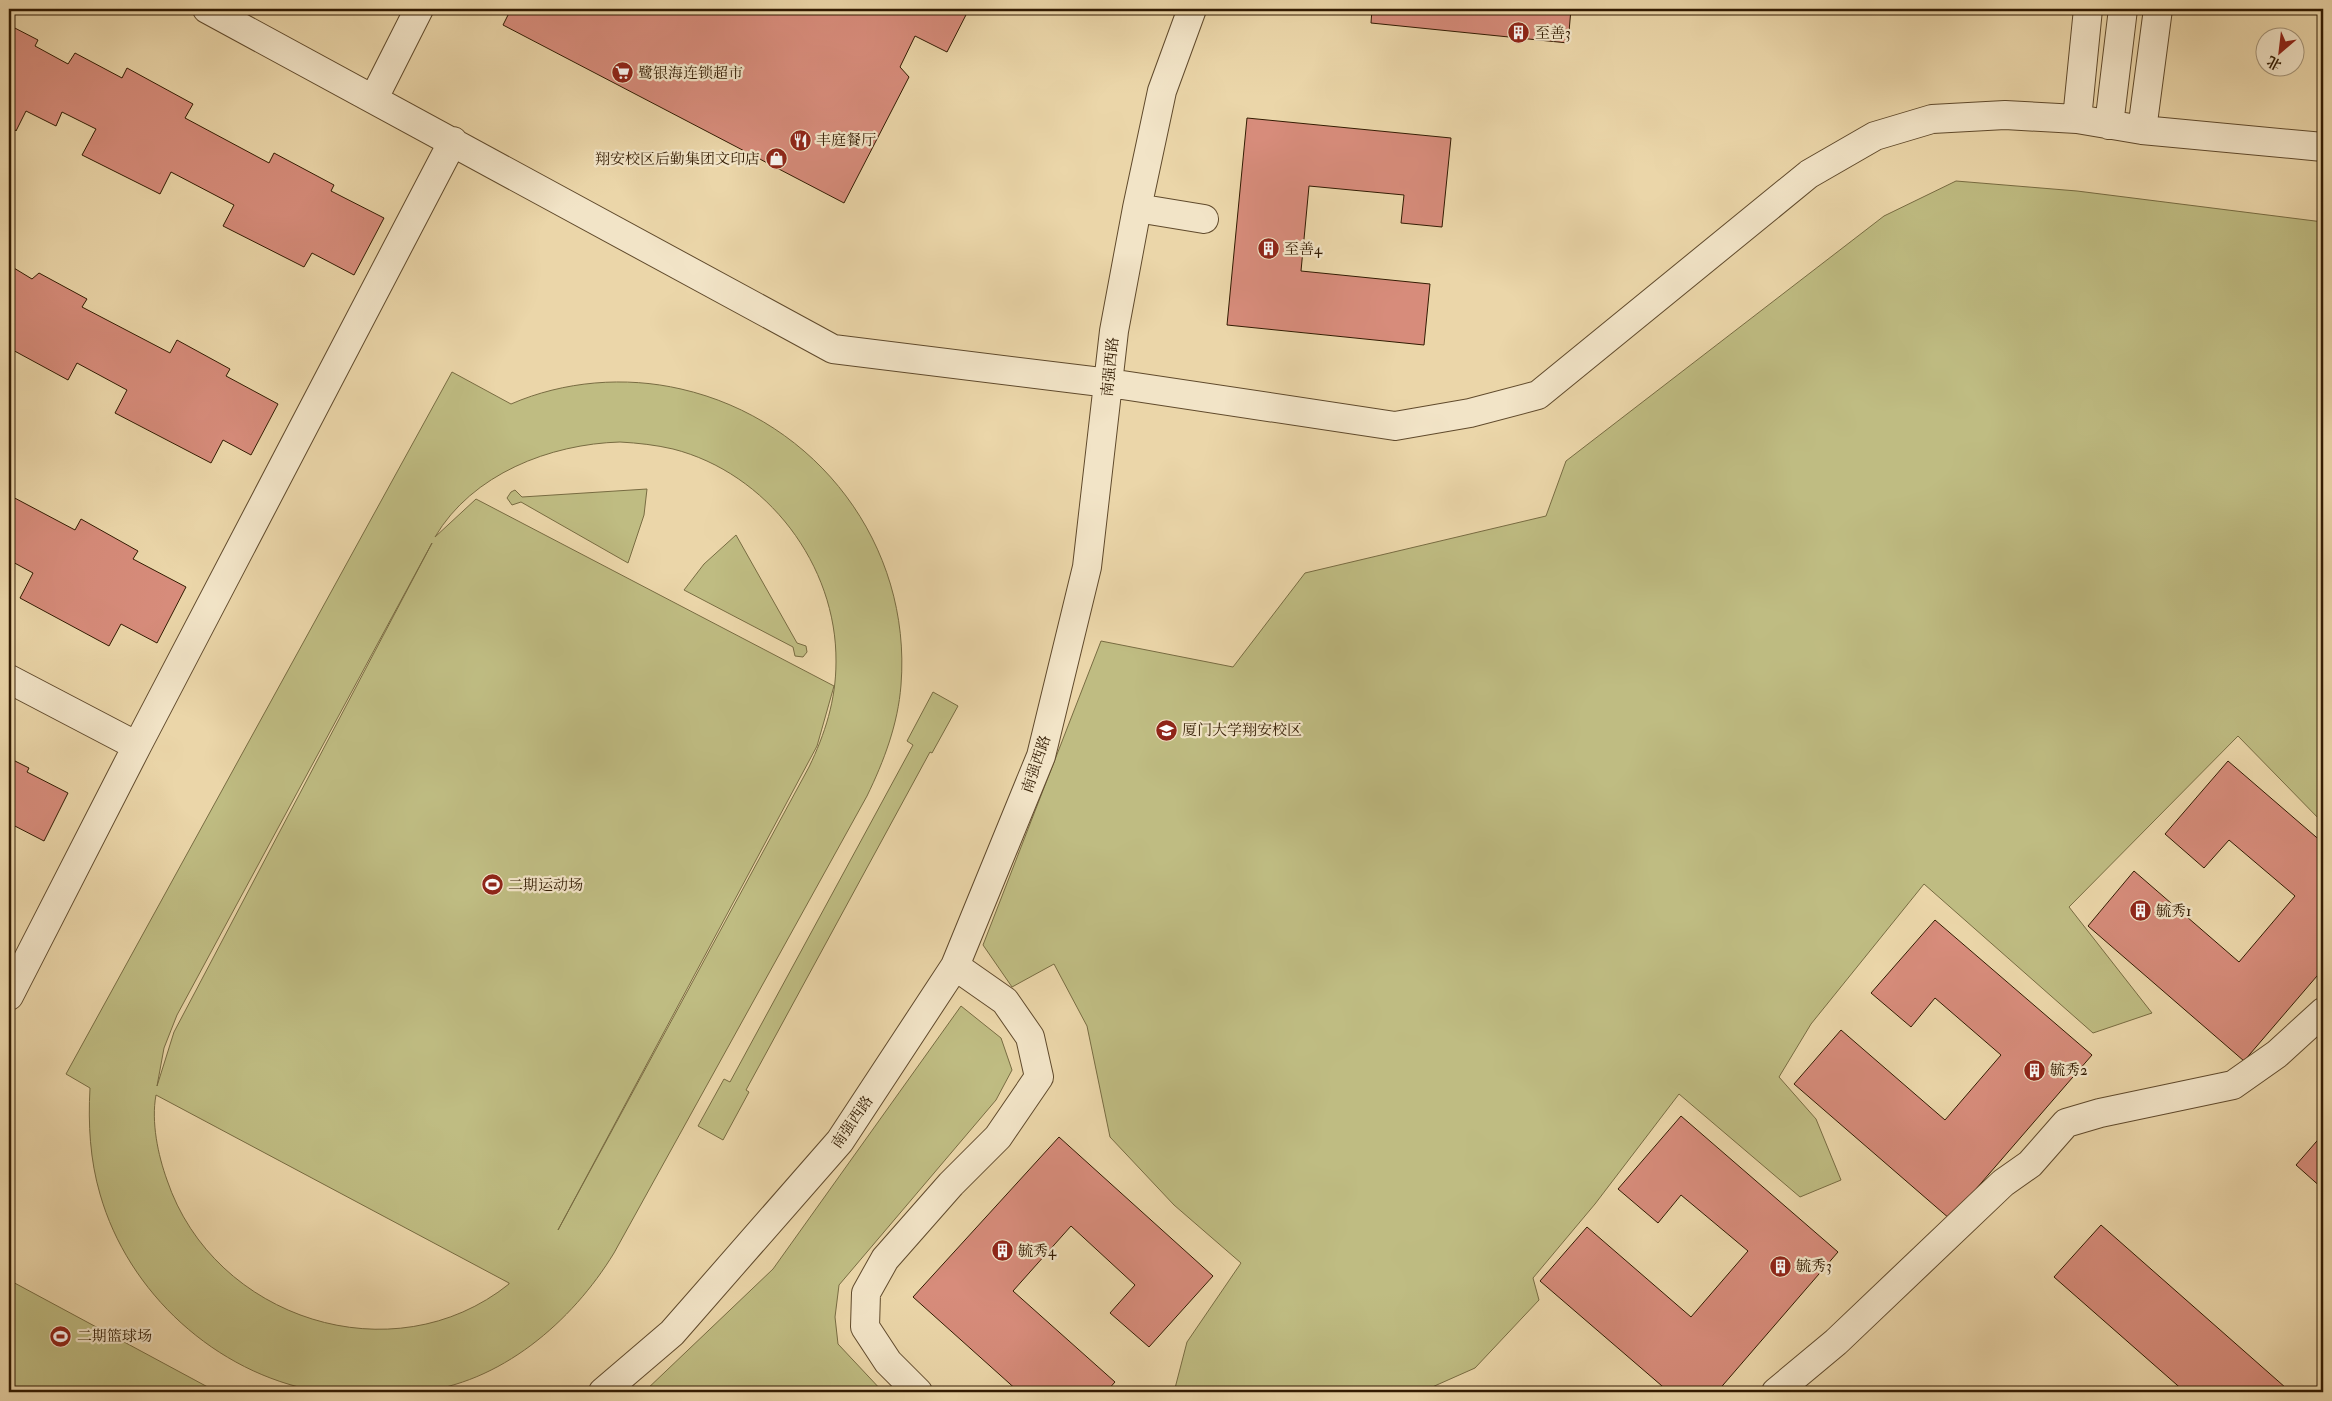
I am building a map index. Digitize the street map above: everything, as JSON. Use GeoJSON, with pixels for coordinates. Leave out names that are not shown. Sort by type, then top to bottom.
{"type":"FeatureCollection","features":[{"type":"Feature","properties":{"kind":"street"},"geometry":{"type":"LineString","coordinates":[[207,9],[833,349],[1109,383],[1395,426],[1470,413],[1538,395],[1809,174],[1874,136],[1932,119],[2005,115],[2077,119],[2142,130],[2323,147]]}},
{"type":"Feature","properties":{"kind":"street"},"geometry":{"type":"LineString","coordinates":[[374,98],[420,9]]}},
{"type":"Feature","properties":{"kind":"street","name":"南强西路"},"geometry":{"type":"LineString","coordinates":[[603,1392],[672,1333],[840,1141],[955,966],[1041,756],[1087,567],[1114,331],[1137,208],[1162,91],[1192,9]]}},
{"type":"Feature","properties":{"kind":"street"},"geometry":{"type":"LineString","coordinates":[[2077,119],[2088,9]]}},
{"type":"Feature","properties":{"kind":"street"},"geometry":{"type":"LineString","coordinates":[[2109,125],[2123,9]]}},
{"type":"Feature","properties":{"kind":"street"},"geometry":{"type":"LineString","coordinates":[[2142,130],[2158,9]]}},
{"type":"Feature","properties":{"kind":"street"},"geometry":{"type":"LineString","coordinates":[[9,996],[137,746],[453,141]]}},
{"type":"Feature","properties":{"kind":"street"},"geometry":{"type":"LineString","coordinates":[[1137,208],[1204,219]]}},
{"type":"Feature","properties":{"kind":"street"},"geometry":{"type":"LineString","coordinates":[[9,679],[137,746]]}},
{"type":"Feature","properties":{"kind":"street"},"geometry":{"type":"LineString","coordinates":[[918,1392],[888,1362],[865,1327],[866,1293],[885,1259],[951,1184],[998,1137],[1038,1078],[1030,1037],[1005,1002],[955,966]]}},
{"type":"Feature","properties":{"kind":"street"},"geometry":{"type":"LineString","coordinates":[[1776,1392],[1836,1342],[2003,1182],[2030,1164],[2066,1124],[2100,1113],[2233,1085],[2277,1054],[2323,1012]]}},
{"type":"Feature","properties":{"kind":"shaded area"},"geometry":{"type":"Polygon","coordinates":[[[1956,181],[2077,191],[2323,222],[2323,823],[2238,736],[2069,907],[2152,1013],[2093,1033],[1924,884],[1811,1024],[1779,1077],[1816,1119],[1841,1180],[1800,1197],[1679,1094],[1595,1204],[1533,1278],[1539,1300],[1475,1368],[1421,1392],[1174,1392],[1187,1342],[1241,1263],[1174,1205],[1110,1137],[1087,1026],[1054,964],[1012,987],[983,945],[1101,641],[1233,667],[1305,573],[1546,516],[1566,461],[1884,216],[1956,181]]]}},
{"type":"Feature","properties":{"kind":"shaded area"},"geometry":{"type":"Polygon","coordinates":[[[452,372],[511,404],[552,390],[595,383],[638,383],[681,389],[730,405],[774,429],[813,459],[846,496],[872,538],[890,584],[900,633],[901,685],[897,714],[884,756],[867,796],[614,1253],[577,1303],[531,1345],[505,1363],[477,1377],[448,1387],[411,1393],[337,1393],[317,1391],[280,1381],[244,1367],[211,1347],[181,1323],[154,1295],[132,1264],[113,1230],[100,1194],[90,1142],[90,1088],[66,1074],[452,372]],[[620,442],[593,444],[540,456],[491,480],[470,496],[451,515],[435,537],[476,499],[834,686],[817,746],[558,1230],[809,767],[820,742],[832,703],[834,690],[836,662],[833,626],[824,591],[810,558],[790,528],[766,501],[738,479],[707,461],[673,449],[647,444],[620,442]],[[432,543],[177,1015],[164,1048],[157,1086],[174,1032],[432,543]],[[156,1095],[154,1116],[158,1149],[167,1180],[190,1228],[224,1268],[265,1299],[312,1319],[362,1329],[413,1327],[463,1312],[509,1284],[156,1095]]]}},
{"type":"Feature","properties":{"kind":"shaded area"},"geometry":{"type":"Polygon","coordinates":[[[647,489],[644,515],[628,563],[521,502],[512,505],[507,498],[515,490],[522,497],[647,489]]]}},
{"type":"Feature","properties":{"kind":"shaded area"},"geometry":{"type":"Polygon","coordinates":[[[736,535],[797,643],[806,646],[807,652],[803,657],[795,656],[793,647],[684,590],[704,564],[736,535]]]}},
{"type":"Feature","properties":{"kind":"shaded area"},"geometry":{"type":"Polygon","coordinates":[[[933,692],[958,706],[932,753],[930,752],[746,1090],[749,1092],[723,1140],[698,1126],[724,1079],[730,1082],[913,745],[907,741],[933,692]]]}},
{"type":"Feature","properties":{"kind":"shaded area"},"geometry":{"type":"Polygon","coordinates":[[[961,1006],[1001,1038],[1012,1070],[996,1100],[839,1285],[835,1317],[838,1344],[883,1392],[644,1392],[773,1269],[961,1006]]]}},
{"type":"Feature","properties":{"kind":"shaded area","name":"二期篮球场"},"geometry":{"type":"Polygon","coordinates":[[[9,1280],[217,1392],[9,1392],[9,1280]]]}},
{"type":"Feature","properties":{"kind":"building","name":"丰庭餐厅"},"geometry":{"type":"Polygon","coordinates":[[[511,9],[969,9],[947,52],[915,36],[900,67],[909,77],[844,203],[503,25],[511,9]]]}},
{"type":"Feature","properties":{"kind":"building","name":"至善3"},"geometry":{"type":"Polygon","coordinates":[[[1372,9],[1571,9],[1568,43],[1371,23],[1372,9]]]}},
{"type":"Feature","properties":{"kind":"building"},"geometry":{"type":"Polygon","coordinates":[[[9,25],[38,40],[35,46],[68,64],[75,53],[122,78],[127,68],[193,104],[185,118],[269,163],[274,153],[334,185],[331,191],[384,218],[354,275],[312,253],[304,267],[223,226],[234,205],[171,172],[160,194],[82,155],[96,129],[62,112],[56,126],[26,111],[16,131],[10,124],[9,127],[9,25]]]}},
{"type":"Feature","properties":{"kind":"building","name":"至善4"},"geometry":{"type":"Polygon","coordinates":[[[1247,118],[1451,138],[1442,227],[1401,223],[1404,195],[1309,186],[1301,271],[1430,284],[1424,345],[1227,325],[1247,118]]]}},
{"type":"Feature","properties":{"kind":"building"},"geometry":{"type":"Polygon","coordinates":[[[9,265],[32,279],[39,273],[87,299],[82,307],[170,353],[177,340],[230,369],[226,376],[278,404],[251,455],[223,440],[211,463],[115,413],[127,390],[77,363],[68,380],[9,348],[9,265]]]}},
{"type":"Feature","properties":{"kind":"building"},"geometry":{"type":"Polygon","coordinates":[[[9,495],[75,530],[81,519],[138,551],[133,559],[186,587],[157,643],[121,624],[109,646],[20,598],[33,573],[9,560],[9,495]]]}},
{"type":"Feature","properties":{"kind":"building"},"geometry":{"type":"Polygon","coordinates":[[[9,758],[29,768],[27,772],[68,793],[44,841],[9,823],[9,758]]]}},
{"type":"Feature","properties":{"kind":"building","name":"毓秀1"},"geometry":{"type":"Polygon","coordinates":[[[2228,761],[2323,843],[2323,969],[2244,1061],[2088,926],[2134,871],[2239,962],[2295,896],[2229,840],[2204,868],[2165,834],[2228,761]]]}},
{"type":"Feature","properties":{"kind":"building","name":"毓秀2"},"geometry":{"type":"Polygon","coordinates":[[[1935,920],[2092,1055],[1950,1219],[1794,1084],[1841,1030],[1945,1120],[2001,1055],[1935,998],[1911,1027],[1871,993],[1935,920]]]}},
{"type":"Feature","properties":{"kind":"building","name":"毓秀3"},"geometry":{"type":"Polygon","coordinates":[[[1681,1116],[1838,1252],[1717,1392],[1669,1392],[1540,1281],[1587,1227],[1691,1317],[1748,1251],[1681,1195],[1658,1223],[1618,1189],[1681,1116]]]}},
{"type":"Feature","properties":{"kind":"building"},"geometry":{"type":"Polygon","coordinates":[[[2323,1134],[2323,1189],[2296,1165],[2323,1134]]]}},
{"type":"Feature","properties":{"kind":"building","name":"毓秀4"},"geometry":{"type":"Polygon","coordinates":[[[1059,1137],[1213,1276],[1149,1347],[1110,1313],[1135,1285],[1071,1226],[1013,1291],[1115,1382],[1106,1392],[1019,1392],[913,1297],[1059,1137]]]}},
{"type":"Feature","properties":{"kind":"building"},"geometry":{"type":"Polygon","coordinates":[[[2101,1225],[2286,1388],[2282,1392],[2185,1392],[2054,1277],[2101,1225]]]}},
{"type":"Feature","properties":{"kind":"place","name":"至善3"},"geometry":{"type":"Point","coordinates":[1519,33]}},
{"type":"Feature","properties":{"kind":"place","name":"鹭银海连锁超市"},"geometry":{"type":"Point","coordinates":[622,73]}},
{"type":"Feature","properties":{"kind":"place","name":"丰庭餐厅"},"geometry":{"type":"Point","coordinates":[800,140]}},
{"type":"Feature","properties":{"kind":"place","name":"翔安校区后勤集团文印店"},"geometry":{"type":"Point","coordinates":[776,159]}},
{"type":"Feature","properties":{"kind":"place","name":"至善4"},"geometry":{"type":"Point","coordinates":[1268,249]}},
{"type":"Feature","properties":{"kind":"place","name":"厦门大学翔安校区"},"geometry":{"type":"Point","coordinates":[1166,730]}},
{"type":"Feature","properties":{"kind":"place","name":"二期运动场"},"geometry":{"type":"Point","coordinates":[492,885]}},
{"type":"Feature","properties":{"kind":"place","name":"毓秀1"},"geometry":{"type":"Point","coordinates":[2140,911]}},
{"type":"Feature","properties":{"kind":"place","name":"毓秀2"},"geometry":{"type":"Point","coordinates":[2034,1070]}},
{"type":"Feature","properties":{"kind":"place","name":"毓秀4"},"geometry":{"type":"Point","coordinates":[1002,1251]}},
{"type":"Feature","properties":{"kind":"place","name":"毓秀3"},"geometry":{"type":"Point","coordinates":[1780,1266]}},
{"type":"Feature","properties":{"kind":"place","name":"二期篮球场"},"geometry":{"type":"Point","coordinates":[61,1336]}}]}
